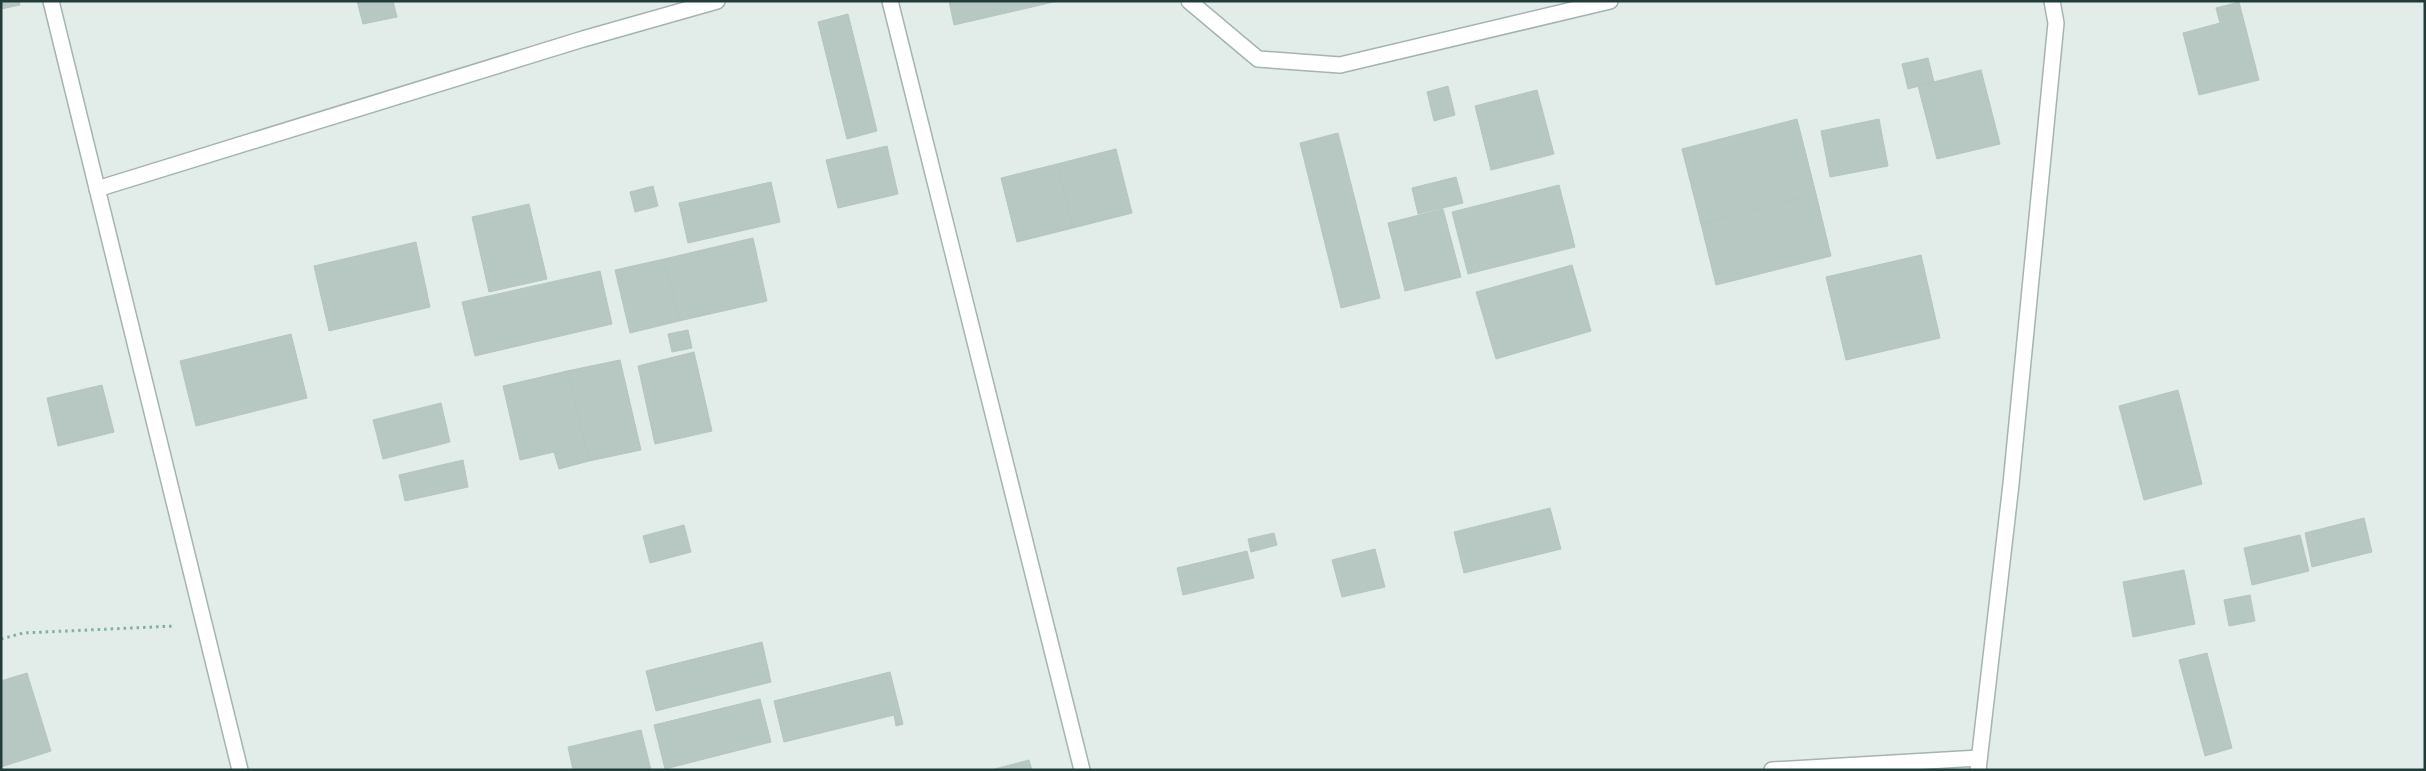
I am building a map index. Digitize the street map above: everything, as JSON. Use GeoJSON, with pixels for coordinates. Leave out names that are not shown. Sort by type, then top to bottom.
{"type":"FeatureCollection","features":[{"type":"Feature","properties":{"kind":"street"},"geometry":{"type":"LineString","coordinates":[[51,1],[240,770]]}},
{"type":"Feature","properties":{"kind":"street"},"geometry":{"type":"LineString","coordinates":[[97,189],[583,39],[717,1]]}},
{"type":"Feature","properties":{"kind":"street"},"geometry":{"type":"LineString","coordinates":[[890,1],[1082,770]]}},
{"type":"Feature","properties":{"kind":"street"},"geometry":{"type":"LineString","coordinates":[[1189,1],[1258,59],[1340,66],[1610,1]]}},
{"type":"Feature","properties":{"kind":"street"},"geometry":{"type":"LineString","coordinates":[[1772,770],[1979,764],[2011,484],[2056,23],[2052,1]]}},
{"type":"Feature","properties":{"kind":"path"},"geometry":{"type":"LineString","coordinates":[[1,639],[23,633],[204,624]]}},
{"type":"Feature","properties":{"kind":"building"},"geometry":{"type":"Polygon","coordinates":[[[1,1],[19,1],[20,5],[1,9],[1,1]]]}},
{"type":"Feature","properties":{"kind":"building"},"geometry":{"type":"Polygon","coordinates":[[[357,1],[393,1],[397,17],[363,24],[357,1]]]}},
{"type":"Feature","properties":{"kind":"building"},"geometry":{"type":"Polygon","coordinates":[[[949,1],[1058,1],[954,25],[949,1]]]}},
{"type":"Feature","properties":{"kind":"building"},"geometry":{"type":"Polygon","coordinates":[[[2239,2],[2259,80],[2199,95],[2183,33],[2220,23],[2216,8],[2239,2]]]}},
{"type":"Feature","properties":{"kind":"building"},"geometry":{"type":"Polygon","coordinates":[[[848,14],[877,131],[847,139],[818,22],[848,14]]]}},
{"type":"Feature","properties":{"kind":"building"},"geometry":{"type":"Polygon","coordinates":[[[1928,58],[1934,82],[1908,89],[1902,64],[1928,58]]]}},
{"type":"Feature","properties":{"kind":"building"},"geometry":{"type":"Polygon","coordinates":[[[1981,70],[2000,144],[1937,159],[1918,86],[1981,70]]]}},
{"type":"Feature","properties":{"kind":"building"},"geometry":{"type":"Polygon","coordinates":[[[1448,86],[1455,115],[1434,121],[1427,92],[1448,86]]]}},
{"type":"Feature","properties":{"kind":"building"},"geometry":{"type":"Polygon","coordinates":[[[1537,90],[1554,154],[1491,170],[1475,106],[1537,90]]]}},
{"type":"Feature","properties":{"kind":"building"},"geometry":{"type":"Polygon","coordinates":[[[1797,119],[1816,194],[1701,224],[1682,149],[1797,119]]]}},
{"type":"Feature","properties":{"kind":"building"},"geometry":{"type":"Polygon","coordinates":[[[1879,119],[1888,166],[1830,177],[1821,131],[1879,119]]]}},
{"type":"Feature","properties":{"kind":"building"},"geometry":{"type":"Polygon","coordinates":[[[1338,133],[1380,298],[1341,308],[1300,143],[1338,133]]]}},
{"type":"Feature","properties":{"kind":"building"},"geometry":{"type":"Polygon","coordinates":[[[887,146],[898,194],[838,208],[826,160],[887,146]]]}},
{"type":"Feature","properties":{"kind":"building"},"geometry":{"type":"Polygon","coordinates":[[[1116,149],[1132,213],[1073,228],[1057,164],[1116,149]]]}},
{"type":"Feature","properties":{"kind":"building"},"geometry":{"type":"Polygon","coordinates":[[[1057,164],[1073,228],[1017,242],[1001,178],[1057,164]]]}},
{"type":"Feature","properties":{"kind":"building"},"geometry":{"type":"Polygon","coordinates":[[[1456,177],[1463,203],[1418,214],[1412,188],[1456,177]]]}},
{"type":"Feature","properties":{"kind":"building"},"geometry":{"type":"Polygon","coordinates":[[[771,182],[780,222],[688,243],[679,203],[771,182]]]}},
{"type":"Feature","properties":{"kind":"building"},"geometry":{"type":"Polygon","coordinates":[[[1559,185],[1575,247],[1468,274],[1452,212],[1559,185]]]}},
{"type":"Feature","properties":{"kind":"building"},"geometry":{"type":"Polygon","coordinates":[[[653,186],[658,206],[635,212],[630,192],[653,186]]]}},
{"type":"Feature","properties":{"kind":"building"},"geometry":{"type":"Polygon","coordinates":[[[1816,194],[1831,256],[1716,285],[1701,224],[1816,194]]]}},
{"type":"Feature","properties":{"kind":"building"},"geometry":{"type":"Polygon","coordinates":[[[529,204],[547,279],[489,292],[472,217],[529,204]]]}},
{"type":"Feature","properties":{"kind":"building"},"geometry":{"type":"Polygon","coordinates":[[[1443,209],[1461,277],[1405,291],[1388,223],[1443,209]]]}},
{"type":"Feature","properties":{"kind":"building"},"geometry":{"type":"Polygon","coordinates":[[[753,238],[767,301],[679,321],[664,259],[753,238]]]}},
{"type":"Feature","properties":{"kind":"building"},"geometry":{"type":"Polygon","coordinates":[[[416,242],[430,307],[329,331],[314,266],[416,242]]]}},
{"type":"Feature","properties":{"kind":"building"},"geometry":{"type":"Polygon","coordinates":[[[1921,255],[1940,338],[1846,360],[1826,277],[1921,255]]]}},
{"type":"Feature","properties":{"kind":"building"},"geometry":{"type":"Polygon","coordinates":[[[664,259],[679,321],[630,333],[615,270],[664,259]]]}},
{"type":"Feature","properties":{"kind":"building"},"geometry":{"type":"Polygon","coordinates":[[[1572,265],[1591,331],[1496,359],[1476,292],[1572,265]]]}},
{"type":"Feature","properties":{"kind":"building"},"geometry":{"type":"Polygon","coordinates":[[[600,271],[612,324],[475,356],[462,302],[600,271]]]}},
{"type":"Feature","properties":{"kind":"building"},"geometry":{"type":"Polygon","coordinates":[[[688,330],[692,348],[672,352],[668,334],[688,330]]]}},
{"type":"Feature","properties":{"kind":"building"},"geometry":{"type":"Polygon","coordinates":[[[291,334],[307,398],[196,426],[180,361],[291,334]]]}},
{"type":"Feature","properties":{"kind":"building"},"geometry":{"type":"Polygon","coordinates":[[[694,352],[712,431],[655,444],[638,366],[694,352]]]}},
{"type":"Feature","properties":{"kind":"building"},"geometry":{"type":"Polygon","coordinates":[[[620,360],[641,450],[589,461],[567,371],[620,360]]]}},
{"type":"Feature","properties":{"kind":"building"},"geometry":{"type":"Polygon","coordinates":[[[567,371],[589,461],[559,469],[554,452],[520,460],[503,386],[567,371]]]}},
{"type":"Feature","properties":{"kind":"building"},"geometry":{"type":"Polygon","coordinates":[[[102,385],[114,432],[58,446],[47,398],[102,385]]]}},
{"type":"Feature","properties":{"kind":"building"},"geometry":{"type":"Polygon","coordinates":[[[2178,390],[2202,484],[2144,500],[2119,406],[2178,390]]]}},
{"type":"Feature","properties":{"kind":"building"},"geometry":{"type":"Polygon","coordinates":[[[441,403],[450,442],[383,459],[373,420],[441,403]]]}},
{"type":"Feature","properties":{"kind":"building"},"geometry":{"type":"Polygon","coordinates":[[[463,460],[468,487],[405,501],[399,475],[463,460]]]}},
{"type":"Feature","properties":{"kind":"building"},"geometry":{"type":"Polygon","coordinates":[[[1550,508],[1561,549],[1464,573],[1454,532],[1550,508]]]}},
{"type":"Feature","properties":{"kind":"building"},"geometry":{"type":"Polygon","coordinates":[[[2364,518],[2372,552],[2312,567],[2305,533],[2364,518]]]}},
{"type":"Feature","properties":{"kind":"building"},"geometry":{"type":"Polygon","coordinates":[[[684,525],[691,552],[650,563],[643,536],[684,525]]]}},
{"type":"Feature","properties":{"kind":"building"},"geometry":{"type":"Polygon","coordinates":[[[1274,533],[1277,545],[1251,552],[1248,539],[1274,533]]]}},
{"type":"Feature","properties":{"kind":"building"},"geometry":{"type":"Polygon","coordinates":[[[2300,535],[2309,571],[2252,585],[2244,548],[2300,535]]]}},
{"type":"Feature","properties":{"kind":"building"},"geometry":{"type":"Polygon","coordinates":[[[1375,549],[1385,587],[1342,597],[1332,560],[1375,549]]]}},
{"type":"Feature","properties":{"kind":"building"},"geometry":{"type":"Polygon","coordinates":[[[1247,551],[1254,578],[1183,595],[1177,568],[1247,551]]]}},
{"type":"Feature","properties":{"kind":"building"},"geometry":{"type":"Polygon","coordinates":[[[2184,570],[2195,624],[2133,637],[2123,582],[2184,570]]]}},
{"type":"Feature","properties":{"kind":"building"},"geometry":{"type":"Polygon","coordinates":[[[2250,595],[2255,621],[2229,626],[2224,600],[2250,595]]]}},
{"type":"Feature","properties":{"kind":"building"},"geometry":{"type":"Polygon","coordinates":[[[762,642],[771,682],[656,711],[646,671],[762,642]]]}},
{"type":"Feature","properties":{"kind":"building"},"geometry":{"type":"Polygon","coordinates":[[[2207,653],[2232,748],[2205,756],[2179,660],[2207,653]]]}},
{"type":"Feature","properties":{"kind":"building"},"geometry":{"type":"Polygon","coordinates":[[[890,672],[903,724],[896,726],[894,715],[784,742],[774,701],[890,672]]]}},
{"type":"Feature","properties":{"kind":"building"},"geometry":{"type":"Polygon","coordinates":[[[27,673],[51,751],[1,767],[1,681],[27,673]]]}},
{"type":"Feature","properties":{"kind":"building"},"geometry":{"type":"Polygon","coordinates":[[[760,699],[771,742],[665,769],[654,725],[760,699]]]}},
{"type":"Feature","properties":{"kind":"building"},"geometry":{"type":"Polygon","coordinates":[[[641,730],[651,770],[573,770],[568,747],[641,730]]]}},
{"type":"Feature","properties":{"kind":"building"},"geometry":{"type":"Polygon","coordinates":[[[1029,760],[1032,770],[991,770],[1029,760]]]}}]}
